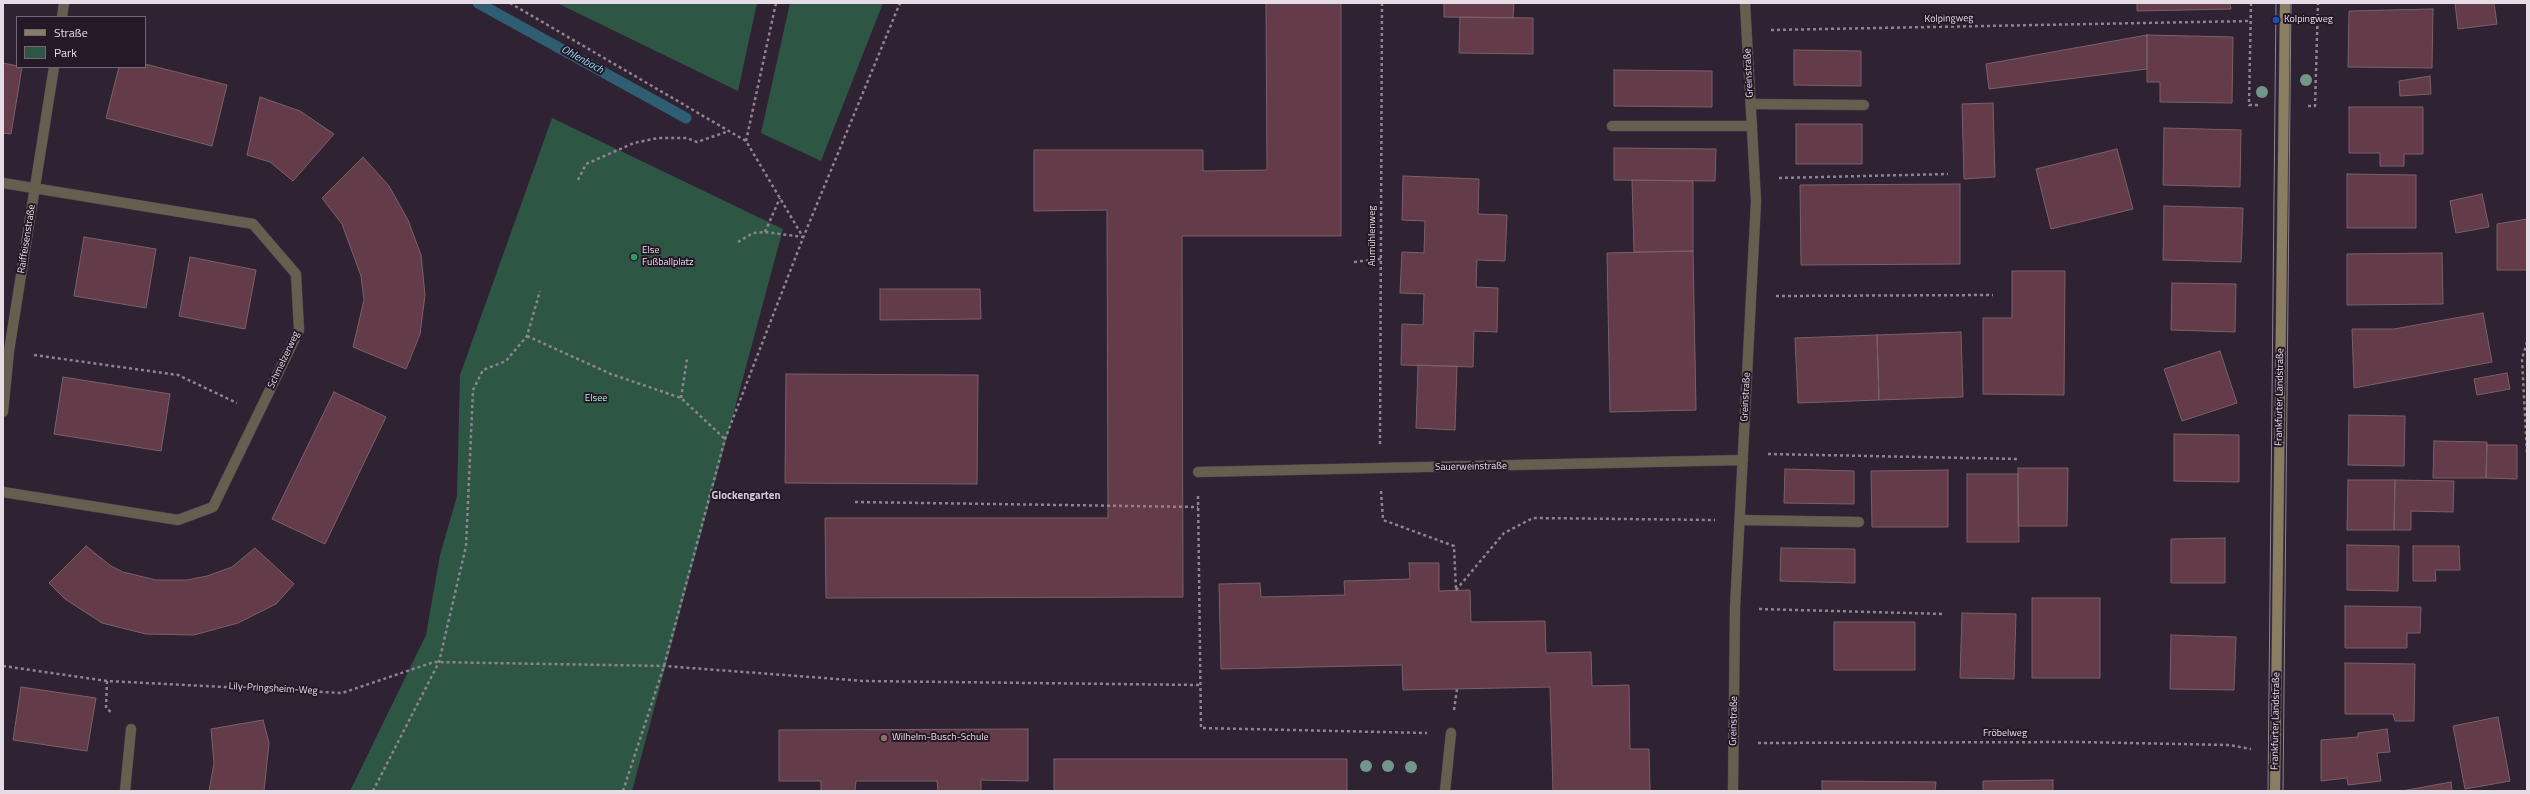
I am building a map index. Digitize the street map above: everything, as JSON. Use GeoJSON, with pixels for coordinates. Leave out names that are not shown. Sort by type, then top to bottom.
{"type":"FeatureCollection","features":[{"type":"Feature","properties":{"kind":"street"},"geometry":{"type":"LineString","coordinates":[[62,16],[64,3]]}},
{"type":"Feature","properties":{"kind":"street","name":"Greinstraße"},"geometry":{"type":"LineString","coordinates":[[1733,791],[1735,608],[1756,201],[1745,3]]}},
{"type":"Feature","properties":{"kind":"street","name":"Frankfurter Landstraße"},"geometry":{"type":"LineString","coordinates":[[2275,791],[2285,3]]}},
{"type":"Feature","properties":{"kind":"street","name":"Raiffeisenstraße"},"geometry":{"type":"LineString","coordinates":[[3,412],[9,351],[54,68]]}},
{"type":"Feature","properties":{"kind":"street"},"geometry":{"type":"LineString","coordinates":[[1750,104],[1864,105]]}},
{"type":"Feature","properties":{"kind":"street"},"geometry":{"type":"LineString","coordinates":[[1612,126],[1752,126]]}},
{"type":"Feature","properties":{"kind":"street","name":"Schmelzerweg"},"geometry":{"type":"LineString","coordinates":[[3,183],[253,224],[296,274],[299,330],[213,507],[178,520],[3,492]]}},
{"type":"Feature","properties":{"kind":"street","name":"Sauerweinstraße"},"geometry":{"type":"LineString","coordinates":[[1198,472],[1380,469],[1743,457]]}},
{"type":"Feature","properties":{"kind":"street"},"geometry":{"type":"LineString","coordinates":[[1740,520],[1859,522]]}},
{"type":"Feature","properties":{"kind":"street"},"geometry":{"type":"LineString","coordinates":[[124,791],[131,729]]}},
{"type":"Feature","properties":{"kind":"street"},"geometry":{"type":"LineString","coordinates":[[1445,791],[1451,733]]}},
{"type":"Feature","properties":{"kind":"path"},"geometry":{"type":"LineString","coordinates":[[510,3],[746,141],[803,238]]}},
{"type":"Feature","properties":{"kind":"path"},"geometry":{"type":"LineString","coordinates":[[746,141],[776,3]]}},
{"type":"Feature","properties":{"kind":"path"},"geometry":{"type":"LineString","coordinates":[[623,791],[664,666],[725,439],[803,238],[900,3]]}},
{"type":"Feature","properties":{"kind":"path","name":"Aumühlenweg"},"geometry":{"type":"LineString","coordinates":[[1382,3],[1380,469],[1383,520],[1454,546],[1456,590],[1504,533],[1532,518],[1740,520]]}},
{"type":"Feature","properties":{"kind":"path"},"geometry":{"type":"LineString","coordinates":[[2251,3],[2249,105],[2284,106],[2315,106],[2318,3]]}},
{"type":"Feature","properties":{"kind":"path","name":"Kolpingweg"},"geometry":{"type":"LineString","coordinates":[[1746,31],[2250,21]]}},
{"type":"Feature","properties":{"kind":"path"},"geometry":{"type":"LineString","coordinates":[[578,180],[586,164],[634,143],[658,138],[687,138],[696,142],[729,131]]}},
{"type":"Feature","properties":{"kind":"path"},"geometry":{"type":"LineString","coordinates":[[1754,178],[1948,174]]}},
{"type":"Feature","properties":{"kind":"path"},"geometry":{"type":"LineString","coordinates":[[765,232],[780,197]]}},
{"type":"Feature","properties":{"kind":"path"},"geometry":{"type":"LineString","coordinates":[[738,242],[753,233],[765,232],[803,238]]}},
{"type":"Feature","properties":{"kind":"path"},"geometry":{"type":"LineString","coordinates":[[1354,262],[1381,259]]}},
{"type":"Feature","properties":{"kind":"path"},"geometry":{"type":"LineString","coordinates":[[373,791],[439,662],[466,546],[473,390],[483,370],[506,361],[527,336],[540,291]]}},
{"type":"Feature","properties":{"kind":"path"},"geometry":{"type":"LineString","coordinates":[[1751,296],[1993,295]]}},
{"type":"Feature","properties":{"kind":"path"},"geometry":{"type":"LineString","coordinates":[[527,336],[611,374],[681,398],[725,439]]}},
{"type":"Feature","properties":{"kind":"path"},"geometry":{"type":"LineString","coordinates":[[2527,342],[2522,359],[2527,453]]}},
{"type":"Feature","properties":{"kind":"path"},"geometry":{"type":"LineString","coordinates":[[9,351],[178,375],[259,413]]}},
{"type":"Feature","properties":{"kind":"path"},"geometry":{"type":"LineString","coordinates":[[681,398],[687,359]]}},
{"type":"Feature","properties":{"kind":"path"},"geometry":{"type":"LineString","coordinates":[[1743,457],[2020,459]]}},
{"type":"Feature","properties":{"kind":"path"},"geometry":{"type":"LineString","coordinates":[[1198,472],[1201,728],[1451,733]]}},
{"type":"Feature","properties":{"kind":"path"},"geometry":{"type":"LineString","coordinates":[[855,502],[1198,507]]}},
{"type":"Feature","properties":{"kind":"path"},"geometry":{"type":"LineString","coordinates":[[1735,608],[1945,614]]}},
{"type":"Feature","properties":{"kind":"path","name":"Lily-Pringsheim-Weg"},"geometry":{"type":"LineString","coordinates":[[3,666],[107,681],[342,693],[434,662],[664,666],[864,681],[1200,685]]}},
{"type":"Feature","properties":{"kind":"path"},"geometry":{"type":"LineString","coordinates":[[107,681],[106,708],[131,729]]}},
{"type":"Feature","properties":{"kind":"path","name":"Fröbelweg"},"geometry":{"type":"LineString","coordinates":[[1734,743],[2078,742],[2229,745],[2275,752]]}},
{"type":"Feature","properties":{"kind":"green space"},"geometry":{"type":"Polygon","coordinates":[[[557,3],[757,3],[738,91],[557,3]]]}},
{"type":"Feature","properties":{"kind":"green space"},"geometry":{"type":"Polygon","coordinates":[[[790,3],[883,3],[821,161],[761,133],[790,3]]]}},
{"type":"Feature","properties":{"kind":"green space","name":"Elsee"},"geometry":{"type":"Polygon","coordinates":[[[552,118],[783,229],[632,791],[350,791],[426,635],[440,555],[457,496],[460,375],[552,118]]]}},
{"type":"Feature","properties":{"kind":"building"},"geometry":{"type":"Polygon","coordinates":[[[1266,3],[1341,3],[1341,236],[1182,236],[1183,597],[826,598],[825,518],[1108,518],[1107,210],[1034,211],[1034,150],[1203,150],[1203,171],[1267,170],[1266,3]]]}},
{"type":"Feature","properties":{"kind":"building"},"geometry":{"type":"Polygon","coordinates":[[[1444,3],[1514,3],[1513,18],[1444,17],[1444,3]]]}},
{"type":"Feature","properties":{"kind":"building"},"geometry":{"type":"Polygon","coordinates":[[[2137,3],[2230,3],[2231,9],[2137,11],[2137,3]]]}},
{"type":"Feature","properties":{"kind":"building"},"geometry":{"type":"Polygon","coordinates":[[[2455,3],[2494,3],[2497,24],[2458,29],[2455,3]]]}},
{"type":"Feature","properties":{"kind":"building"},"geometry":{"type":"Polygon","coordinates":[[[2433,9],[2432,68],[2348,67],[2349,11],[2433,9]]]}},
{"type":"Feature","properties":{"kind":"building"},"geometry":{"type":"Polygon","coordinates":[[[1460,17],[1533,18],[1533,54],[1459,53],[1460,17]]]}},
{"type":"Feature","properties":{"kind":"building"},"geometry":{"type":"Polygon","coordinates":[[[2147,35],[2147,69],[1989,89],[1986,64],[2147,35]]]}},
{"type":"Feature","properties":{"kind":"building"},"geometry":{"type":"Polygon","coordinates":[[[2147,35],[2233,37],[2232,103],[2160,102],[2160,82],[2147,82],[2147,35]]]}},
{"type":"Feature","properties":{"kind":"building"},"geometry":{"type":"Polygon","coordinates":[[[1794,50],[1861,51],[1861,86],[1794,85],[1794,50]]]}},
{"type":"Feature","properties":{"kind":"building"},"geometry":{"type":"Polygon","coordinates":[[[3,63],[16,66],[16,68],[22,68],[11,134],[3,133],[3,63]]]}},
{"type":"Feature","properties":{"kind":"building"},"geometry":{"type":"Polygon","coordinates":[[[146,64],[227,85],[212,146],[106,118],[119,68],[146,68],[146,64]]]}},
{"type":"Feature","properties":{"kind":"building"},"geometry":{"type":"Polygon","coordinates":[[[1614,70],[1712,71],[1712,107],[1614,106],[1614,70]]]}},
{"type":"Feature","properties":{"kind":"building"},"geometry":{"type":"Polygon","coordinates":[[[2430,76],[2431,94],[2400,96],[2399,81],[2430,76]]]}},
{"type":"Feature","properties":{"kind":"building"},"geometry":{"type":"Polygon","coordinates":[[[260,97],[300,111],[334,134],[293,181],[270,162],[247,155],[260,97]]]}},
{"type":"Feature","properties":{"kind":"building"},"geometry":{"type":"Polygon","coordinates":[[[1993,103],[1995,177],[1964,179],[1962,104],[1993,103]]]}},
{"type":"Feature","properties":{"kind":"building"},"geometry":{"type":"Polygon","coordinates":[[[2349,107],[2423,107],[2423,154],[2404,154],[2404,166],[2380,166],[2380,153],[2349,153],[2349,107]]]}},
{"type":"Feature","properties":{"kind":"building"},"geometry":{"type":"Polygon","coordinates":[[[1796,124],[1862,124],[1862,164],[1796,164],[1796,124]]]}},
{"type":"Feature","properties":{"kind":"building"},"geometry":{"type":"Polygon","coordinates":[[[2164,128],[2241,130],[2240,187],[2163,185],[2164,128]]]}},
{"type":"Feature","properties":{"kind":"building"},"geometry":{"type":"Polygon","coordinates":[[[1614,148],[1716,149],[1715,181],[1614,180],[1614,148]]]}},
{"type":"Feature","properties":{"kind":"building"},"geometry":{"type":"Polygon","coordinates":[[[2117,149],[2133,209],[2051,229],[2036,169],[2117,149]]]}},
{"type":"Feature","properties":{"kind":"building"},"geometry":{"type":"Polygon","coordinates":[[[363,157],[389,186],[408,220],[421,255],[425,295],[420,334],[406,369],[353,347],[364,300],[361,276],[342,224],[322,198],[363,157]]]}},
{"type":"Feature","properties":{"kind":"building"},"geometry":{"type":"Polygon","coordinates":[[[2347,174],[2416,175],[2416,228],[2347,228],[2347,174]]]}},
{"type":"Feature","properties":{"kind":"building"},"geometry":{"type":"Polygon","coordinates":[[[1403,176],[1479,179],[1478,214],[1507,215],[1505,261],[1477,260],[1476,287],[1498,288],[1497,332],[1474,331],[1473,367],[1401,365],[1402,324],[1423,325],[1424,294],[1400,293],[1402,252],[1424,253],[1425,221],[1402,220],[1403,176]]]}},
{"type":"Feature","properties":{"kind":"building"},"geometry":{"type":"Polygon","coordinates":[[[1632,180],[1693,181],[1693,251],[1634,252],[1632,180]]]}},
{"type":"Feature","properties":{"kind":"building"},"geometry":{"type":"Polygon","coordinates":[[[1960,184],[1960,264],[1801,265],[1800,185],[1960,184]]]}},
{"type":"Feature","properties":{"kind":"building"},"geometry":{"type":"Polygon","coordinates":[[[2482,194],[2489,227],[2456,233],[2450,201],[2482,194]]]}},
{"type":"Feature","properties":{"kind":"building"},"geometry":{"type":"Polygon","coordinates":[[[2164,206],[2243,208],[2241,262],[2163,260],[2164,206]]]}},
{"type":"Feature","properties":{"kind":"building"},"geometry":{"type":"Polygon","coordinates":[[[2527,219],[2527,270],[2497,270],[2497,224],[2527,219]]]}},
{"type":"Feature","properties":{"kind":"building"},"geometry":{"type":"Polygon","coordinates":[[[84,237],[156,249],[146,308],[74,296],[84,237]]]}},
{"type":"Feature","properties":{"kind":"building"},"geometry":{"type":"Polygon","coordinates":[[[1693,251],[1696,410],[1610,412],[1607,253],[1693,251]]]}},
{"type":"Feature","properties":{"kind":"building"},"geometry":{"type":"Polygon","coordinates":[[[2442,253],[2443,304],[2347,305],[2347,254],[2442,253]]]}},
{"type":"Feature","properties":{"kind":"building"},"geometry":{"type":"Polygon","coordinates":[[[190,257],[256,270],[245,329],[179,316],[190,257]]]}},
{"type":"Feature","properties":{"kind":"building"},"geometry":{"type":"Polygon","coordinates":[[[2012,271],[2065,271],[2064,395],[1983,394],[1983,318],[2012,318],[2012,271]]]}},
{"type":"Feature","properties":{"kind":"building"},"geometry":{"type":"Polygon","coordinates":[[[2172,283],[2236,284],[2235,332],[2171,330],[2172,283]]]}},
{"type":"Feature","properties":{"kind":"building"},"geometry":{"type":"Polygon","coordinates":[[[880,289],[980,289],[981,319],[880,320],[880,289]]]}},
{"type":"Feature","properties":{"kind":"building"},"geometry":{"type":"Polygon","coordinates":[[[2483,313],[2492,362],[2354,388],[2352,329],[2394,329],[2483,313]]]}},
{"type":"Feature","properties":{"kind":"building"},"geometry":{"type":"Polygon","coordinates":[[[1961,332],[1963,397],[1879,400],[1877,335],[1961,332]]]}},
{"type":"Feature","properties":{"kind":"building"},"geometry":{"type":"Polygon","coordinates":[[[1877,335],[1879,400],[1798,403],[1795,338],[1877,335]]]}},
{"type":"Feature","properties":{"kind":"building"},"geometry":{"type":"Polygon","coordinates":[[[2220,351],[2237,403],[2182,421],[2164,369],[2220,351]]]}},
{"type":"Feature","properties":{"kind":"building"},"geometry":{"type":"Polygon","coordinates":[[[1418,365],[1457,366],[1455,430],[1416,428],[1418,365]]]}},
{"type":"Feature","properties":{"kind":"building"},"geometry":{"type":"Polygon","coordinates":[[[2507,373],[2510,389],[2477,395],[2474,379],[2507,373]]]}},
{"type":"Feature","properties":{"kind":"building"},"geometry":{"type":"Polygon","coordinates":[[[786,374],[978,375],[977,484],[785,483],[786,374]]]}},
{"type":"Feature","properties":{"kind":"building"},"geometry":{"type":"Polygon","coordinates":[[[63,377],[170,394],[161,451],[54,434],[63,377]]]}},
{"type":"Feature","properties":{"kind":"building"},"geometry":{"type":"Polygon","coordinates":[[[334,392],[386,417],[325,544],[272,519],[334,392]]]}},
{"type":"Feature","properties":{"kind":"building"},"geometry":{"type":"Polygon","coordinates":[[[2349,415],[2405,416],[2404,466],[2348,465],[2349,415]]]}},
{"type":"Feature","properties":{"kind":"building"},"geometry":{"type":"Polygon","coordinates":[[[2174,434],[2239,435],[2239,482],[2174,481],[2174,434]]]}},
{"type":"Feature","properties":{"kind":"building"},"geometry":{"type":"Polygon","coordinates":[[[2434,441],[2487,442],[2486,478],[2433,478],[2434,441]]]}},
{"type":"Feature","properties":{"kind":"building"},"geometry":{"type":"Polygon","coordinates":[[[2487,445],[2517,445],[2517,479],[2486,478],[2487,445]]]}},
{"type":"Feature","properties":{"kind":"building"},"geometry":{"type":"Polygon","coordinates":[[[2018,468],[2068,468],[2067,526],[2018,526],[2018,468]]]}},
{"type":"Feature","properties":{"kind":"building"},"geometry":{"type":"Polygon","coordinates":[[[1785,469],[1854,471],[1854,504],[1784,503],[1785,469]]]}},
{"type":"Feature","properties":{"kind":"building"},"geometry":{"type":"Polygon","coordinates":[[[1948,470],[1948,527],[1872,527],[1871,471],[1948,470]]]}},
{"type":"Feature","properties":{"kind":"building"},"geometry":{"type":"Polygon","coordinates":[[[1967,474],[2018,474],[2019,542],[1967,542],[1967,474]]]}},
{"type":"Feature","properties":{"kind":"building"},"geometry":{"type":"Polygon","coordinates":[[[2348,480],[2395,480],[2394,530],[2347,530],[2348,480]]]}},
{"type":"Feature","properties":{"kind":"building"},"geometry":{"type":"Polygon","coordinates":[[[2395,480],[2454,481],[2453,512],[2411,511],[2411,530],[2394,530],[2395,480]]]}},
{"type":"Feature","properties":{"kind":"building"},"geometry":{"type":"Polygon","coordinates":[[[2225,538],[2225,583],[2171,583],[2171,539],[2225,538]]]}},
{"type":"Feature","properties":{"kind":"building"},"geometry":{"type":"Polygon","coordinates":[[[2347,545],[2399,546],[2398,591],[2347,590],[2347,545]]]}},
{"type":"Feature","properties":{"kind":"building"},"geometry":{"type":"Polygon","coordinates":[[[86,546],[111,566],[123,572],[156,580],[187,580],[207,576],[232,567],[255,548],[294,584],[276,604],[238,623],[194,635],[146,634],[102,623],[65,599],[49,583],[86,546]]]}},
{"type":"Feature","properties":{"kind":"building"},"geometry":{"type":"Polygon","coordinates":[[[2413,546],[2459,546],[2460,570],[2435,570],[2436,581],[2413,581],[2413,546]]]}},
{"type":"Feature","properties":{"kind":"building"},"geometry":{"type":"Polygon","coordinates":[[[1781,548],[1855,549],[1855,583],[1780,581],[1781,548]]]}},
{"type":"Feature","properties":{"kind":"building"},"geometry":{"type":"Polygon","coordinates":[[[1409,563],[1439,563],[1439,591],[1470,590],[1471,622],[1545,621],[1546,653],[1591,652],[1592,686],[1629,685],[1630,749],[1649,749],[1650,791],[1553,791],[1550,687],[1403,690],[1402,665],[1221,669],[1219,584],[1260,583],[1261,597],[1345,595],[1344,581],[1410,579],[1409,563]]]}},
{"type":"Feature","properties":{"kind":"building"},"geometry":{"type":"Polygon","coordinates":[[[2032,598],[2100,598],[2100,678],[2032,678],[2032,598]]]}},
{"type":"Feature","properties":{"kind":"building"},"geometry":{"type":"Polygon","coordinates":[[[2345,606],[2421,607],[2420,633],[2407,633],[2407,648],[2345,648],[2345,606]]]}},
{"type":"Feature","properties":{"kind":"building"},"geometry":{"type":"Polygon","coordinates":[[[1962,613],[2016,614],[2014,679],[1960,678],[1962,613]]]}},
{"type":"Feature","properties":{"kind":"building"},"geometry":{"type":"Polygon","coordinates":[[[1834,622],[1915,622],[1915,670],[1834,670],[1834,622]]]}},
{"type":"Feature","properties":{"kind":"building"},"geometry":{"type":"Polygon","coordinates":[[[2171,635],[2236,637],[2234,690],[2170,689],[2171,635]]]}},
{"type":"Feature","properties":{"kind":"building"},"geometry":{"type":"Polygon","coordinates":[[[2345,663],[2415,664],[2414,721],[2395,721],[2393,714],[2345,714],[2345,663]]]}},
{"type":"Feature","properties":{"kind":"building"},"geometry":{"type":"Polygon","coordinates":[[[21,687],[96,698],[87,751],[13,740],[21,687]]]}},
{"type":"Feature","properties":{"kind":"building"},"geometry":{"type":"Polygon","coordinates":[[[2498,717],[2510,781],[2465,789],[2453,726],[2498,717]]]}},
{"type":"Feature","properties":{"kind":"building"},"geometry":{"type":"Polygon","coordinates":[[[263,720],[269,743],[264,791],[209,791],[214,763],[211,729],[263,720]]]}},
{"type":"Feature","properties":{"kind":"building"},"geometry":{"type":"Polygon","coordinates":[[[1028,729],[1028,781],[981,780],[981,791],[938,791],[937,781],[856,781],[855,791],[821,791],[821,781],[779,781],[779,730],[1028,729]]]}},
{"type":"Feature","properties":{"kind":"building"},"geometry":{"type":"Polygon","coordinates":[[[2387,729],[2390,752],[2377,753],[2381,781],[2348,785],[2347,778],[2321,781],[2321,740],[2358,737],[2358,733],[2387,729]]]}},
{"type":"Feature","properties":{"kind":"building"},"geometry":{"type":"Polygon","coordinates":[[[1054,759],[1347,759],[1347,791],[1054,791],[1054,759]]]}},
{"type":"Feature","properties":{"kind":"building"},"geometry":{"type":"Polygon","coordinates":[[[2053,780],[2053,791],[1983,791],[1983,781],[2053,780]]]}},
{"type":"Feature","properties":{"kind":"building"},"geometry":{"type":"Polygon","coordinates":[[[1822,781],[1936,782],[1935,791],[1822,791],[1822,781]]]}},
{"type":"Feature","properties":{"kind":"building"},"geometry":{"type":"Polygon","coordinates":[[[2451,782],[2452,791],[2402,791],[2451,782]]]}},
{"type":"Feature","properties":{"kind":"waterway","name":"Ohlenbach"},"geometry":{"type":"LineString","coordinates":[[478,3],[686,118]]}},
{"type":"Feature","properties":{"kind":"tram line"},"geometry":{"type":"LineString","coordinates":[[2268,791],[2276,3]]}},
{"type":"Feature","properties":{"kind":"tram line"},"geometry":{"type":"LineString","coordinates":[[2283,791],[2291,3]]}},
{"type":"Feature","properties":{"kind":"place","name":"Kolpingweg"},"geometry":{"type":"Point","coordinates":[2276,20]}},
{"type":"Feature","properties":{"kind":"place","name":"Else Fußballplatz"},"geometry":{"type":"Point","coordinates":[634,257]}},
{"type":"Feature","properties":{"kind":"place","name":"Wilhelm-Busch-Schule"},"geometry":{"type":"Point","coordinates":[884,738]}},
{"type":"Feature","properties":{"kind":"district","name":"Glockengarten"},"geometry":{"type":"Point","coordinates":[746,496]}}]}
